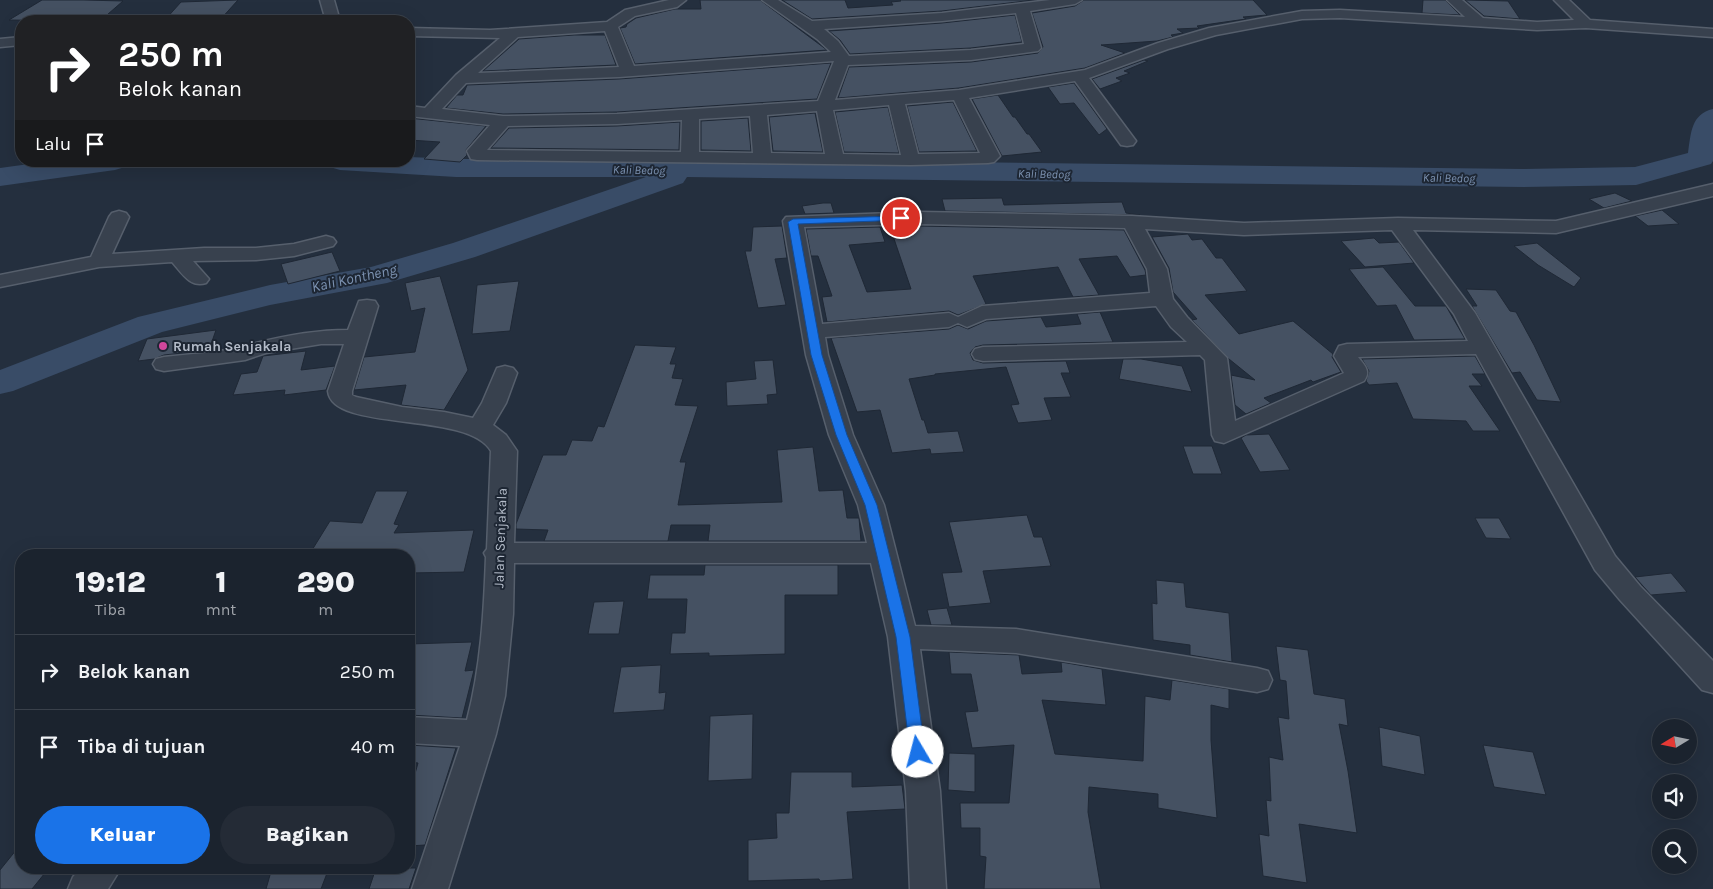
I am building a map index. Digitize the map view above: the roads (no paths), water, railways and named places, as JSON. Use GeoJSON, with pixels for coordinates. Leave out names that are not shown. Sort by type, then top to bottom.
{"type":"FeatureCollection","features":[{"type":"Feature","properties":{"kind":"street"},"geometry":{"type":"LineString","coordinates":[[327,0],[331,15]]}},
{"type":"Feature","properties":{"kind":"street"},"geometry":{"type":"LineString","coordinates":[[415,32],[490,34],[520,27],[610,26],[630,13],[672,4],[679,0]]}},
{"type":"Feature","properties":{"kind":"street"},"geometry":{"type":"LineString","coordinates":[[769,0],[830,42],[841,58]]}},
{"type":"Feature","properties":{"kind":"street"},"geometry":{"type":"LineString","coordinates":[[808,26],[1022,10],[1075,0]]}},
{"type":"Feature","properties":{"kind":"street"},"geometry":{"type":"LineString","coordinates":[[1292,0],[1302,15]]}},
{"type":"Feature","properties":{"kind":"street"},"geometry":{"type":"LineString","coordinates":[[1454,0],[1479,22]]}},
{"type":"Feature","properties":{"kind":"street"},"geometry":{"type":"LineString","coordinates":[[1561,0],[1586,24]]}},
{"type":"Feature","properties":{"kind":"street"},"geometry":{"type":"LineString","coordinates":[[462,78],[619,72],[841,58],[970,55],[1032,48],[1022,10]]}},
{"type":"Feature","properties":{"kind":"street"},"geometry":{"type":"LineString","coordinates":[[415,111],[503,121],[617,119],[758,111],[959,95],[1079,76],[1163,46],[1214,31],[1302,15],[1340,14],[1537,26],[1586,24],[1713,33]]}},
{"type":"Feature","properties":{"kind":"street"},"geometry":{"type":"LineString","coordinates":[[610,26],[628,70]]}},
{"type":"Feature","properties":{"kind":"street"},"geometry":{"type":"LineString","coordinates":[[430,112],[462,78],[520,27]]}},
{"type":"Feature","properties":{"kind":"street"},"geometry":{"type":"LineString","coordinates":[[0,43],[15,42]]}},
{"type":"Feature","properties":{"kind":"street"},"geometry":{"type":"LineString","coordinates":[[835,158],[824,106],[841,58]]}},
{"type":"Feature","properties":{"kind":"street"},"geometry":{"type":"LineString","coordinates":[[1079,76],[1127,141]]}},
{"type":"Feature","properties":{"kind":"street"},"geometry":{"type":"LineString","coordinates":[[503,121],[476,151],[477,155],[911,160],[983,159],[991,156],[959,95]]}},
{"type":"Feature","properties":{"kind":"street"},"geometry":{"type":"LineString","coordinates":[[896,100],[911,160]]}},
{"type":"Feature","properties":{"kind":"street"},"geometry":{"type":"LineString","coordinates":[[758,111],[762,157]]}},
{"type":"Feature","properties":{"kind":"street"},"geometry":{"type":"LineString","coordinates":[[690,157],[691,114]]}},
{"type":"Feature","properties":{"kind":"street"},"geometry":{"type":"LineString","coordinates":[[612,156],[617,119]]}},
{"type":"Feature","properties":{"kind":"street"},"geometry":{"type":"LineString","coordinates":[[928,889],[923,791],[903,637],[871,505],[841,435],[817,355],[793,222],[919,218],[1132,222],[1244,229],[1398,224],[1556,227],[1713,190]]}},
{"type":"Feature","properties":{"kind":"street"},"geometry":{"type":"LineString","coordinates":[[99,261],[119,217]]}},
{"type":"Feature","properties":{"kind":"street"},"geometry":{"type":"LineString","coordinates":[[1132,222],[1157,269],[1162,299],[1179,322],[1216,358],[1224,435],[1356,376],[1356,370],[1345,356],[1346,351],[1482,347]]}},
{"type":"Feature","properties":{"kind":"street"},"geometry":{"type":"LineString","coordinates":[[1398,224],[1464,313],[1605,563],[1624,587],[1713,681]]}},
{"type":"Feature","properties":{"kind":"street"},"geometry":{"type":"LineString","coordinates":[[0,281],[99,261],[204,254],[256,254],[294,250],[326,242]]}},
{"type":"Feature","properties":{"kind":"street"},"geometry":{"type":"LineString","coordinates":[[175,256],[199,279]]}},
{"type":"Feature","properties":{"kind":"street"},"geometry":{"type":"LineString","coordinates":[[812,331],[958,320],[982,313],[1162,299]]}},
{"type":"Feature","properties":{"kind":"street","name":"Jalan Senjakala"},"geometry":{"type":"LineString","coordinates":[[367,306],[340,396],[348,403],[400,415],[464,423],[480,428],[494,436],[501,443],[504,451],[498,553],[497,623],[489,696],[480,734],[430,889]]}},
{"type":"Feature","properties":{"kind":"street"},"geometry":{"type":"LineString","coordinates":[[164,364],[244,352],[260,347],[321,337],[358,337]]}},
{"type":"Feature","properties":{"kind":"street"},"geometry":{"type":"LineString","coordinates":[[983,354],[1205,348]]}},
{"type":"Feature","properties":{"kind":"street"},"geometry":{"type":"LineString","coordinates":[[480,428],[494,403],[505,373]]}},
{"type":"Feature","properties":{"kind":"street"},"geometry":{"type":"LineString","coordinates":[[498,553],[883,553]]}},
{"type":"Feature","properties":{"kind":"street"},"geometry":{"type":"LineString","coordinates":[[903,637],[1016,641],[1257,680]]}},
{"type":"Feature","properties":{"kind":"street"},"geometry":{"type":"LineString","coordinates":[[415,730],[480,734]]}},
{"type":"Feature","properties":{"kind":"street"},"geometry":{"type":"LineString","coordinates":[[86,889],[98,874]]}},
{"type":"Feature","properties":{"kind":"waterway","name":"Kali Bedog"},"geometry":{"type":"LineString","coordinates":[[415,166],[456,168],[707,168],[1523,178],[1636,176],[1701,158],[1706,124],[1713,117]]}},
{"type":"Feature","properties":{"kind":"waterway","name":"Kali Bedog"},"geometry":{"type":"LineString","coordinates":[[0,177],[72,167]]}},
{"type":"Feature","properties":{"kind":"waterway","name":"Kali Kontheng"},"geometry":{"type":"LineString","coordinates":[[0,383],[150,324],[270,295],[375,276],[464,250],[673,177]]}},
{"type":"Feature","properties":{"kind":"place","name":"Rumah Senjakala"},"geometry":{"type":"Point","coordinates":[163,346]}}]}
